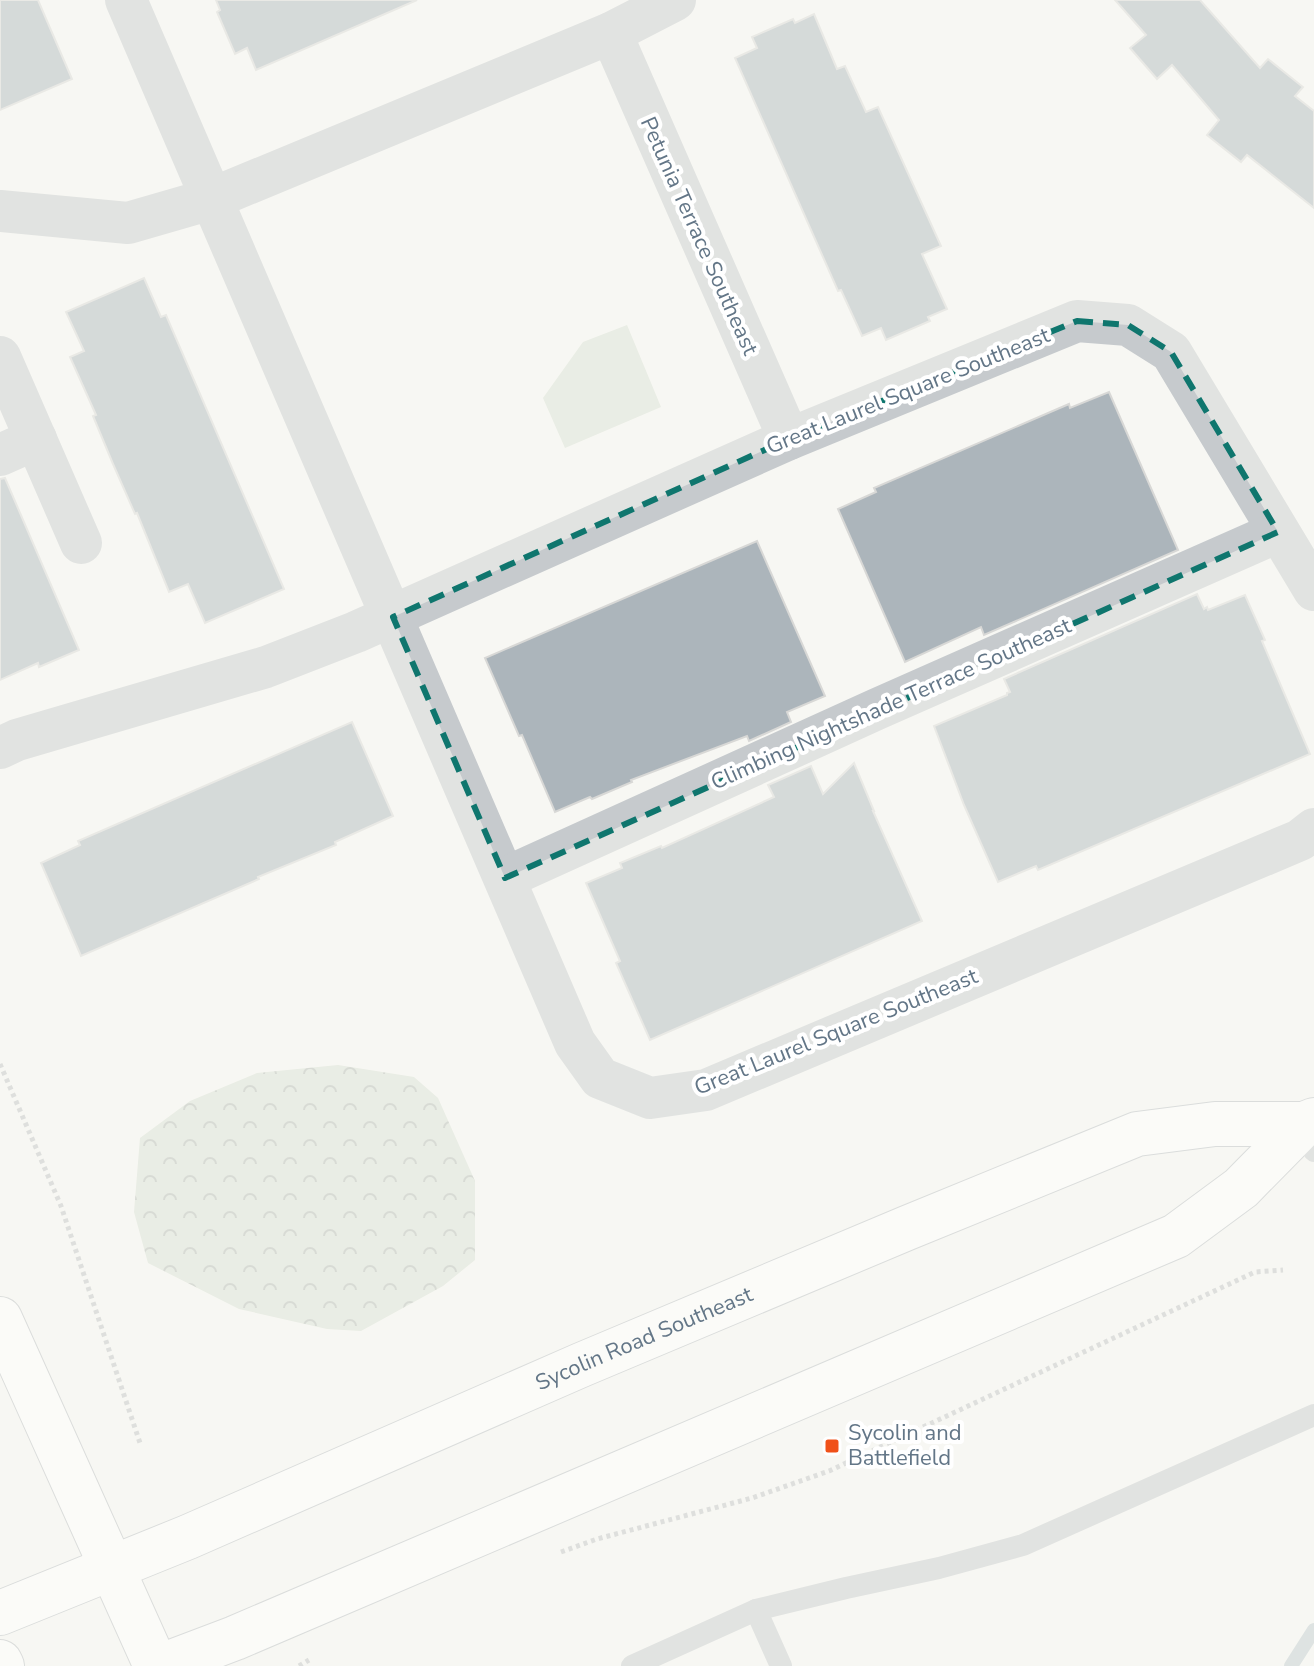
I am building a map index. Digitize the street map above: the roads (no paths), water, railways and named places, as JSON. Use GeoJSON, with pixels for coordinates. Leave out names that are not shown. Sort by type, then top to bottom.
{"type":"FeatureCollection","features":[{"type":"Feature","properties":{"kind":"main road","name":"Sycolin Road Southeast"},"geometry":{"type":"LineString","coordinates":[[0,1613],[217,1525],[581,1365],[1137,1134],[1215,1124],[1311,1132]]}},
{"type":"Feature","properties":{"kind":"main road","name":"Sycolin Road Southeast"},"geometry":{"type":"LineString","coordinates":[[159,1666],[235,1638],[1176,1236],[1311,1132]]}},
{"type":"Feature","properties":{"kind":"main road"},"geometry":{"type":"LineString","coordinates":[[0,1319],[159,1666]]}},
{"type":"Feature","properties":{"kind":"street","name":"Great Laurel Square Southeast"},"geometry":{"type":"LineString","coordinates":[[126,0],[575,1043],[600,1078],[650,1098],[706,1090],[1300,840],[1314,829]]}},
{"type":"Feature","properties":{"kind":"street"},"geometry":{"type":"LineString","coordinates":[[0,211],[128,223],[211,199],[611,33],[675,0]]}},
{"type":"Feature","properties":{"kind":"street","name":"Petunia Terrace Southeast"},"geometry":{"type":"LineString","coordinates":[[611,33],[789,439]]}},
{"type":"Feature","properties":{"kind":"street","name":"Great Laurel Square Southeast"},"geometry":{"type":"LineString","coordinates":[[393,617],[789,439],[1077,321],[1128,325],[1171,352],[1314,590]]}},
{"type":"Feature","properties":{"kind":"street"},"geometry":{"type":"LineString","coordinates":[[0,357],[18,447],[81,543]]}},
{"type":"Feature","properties":{"kind":"street","name":"Climbing Nightshade Terrace Southeast"},"geometry":{"type":"LineString","coordinates":[[505,878],[1278,532]]}},
{"type":"Feature","properties":{"kind":"street"},"geometry":{"type":"LineString","coordinates":[[0,748],[17,740],[266,667],[393,617]]}},
{"type":"Feature","properties":{"kind":"lane"},"geometry":{"type":"LineString","coordinates":[[632,1666],[756,1610],[939,1568],[1023,1545],[1314,1415]]}},
{"type":"Feature","properties":{"kind":"lane"},"geometry":{"type":"LineString","coordinates":[[756,1610],[781,1666]]}},
{"type":"Feature","properties":{"kind":"waterway"},"geometry":{"type":"LineString","coordinates":[[1291,1666],[1314,1630]]}},
{"type":"Feature","properties":{"kind":"place","name":"Sycolin and Battlefield"},"geometry":{"type":"Point","coordinates":[832,1446]}}]}
